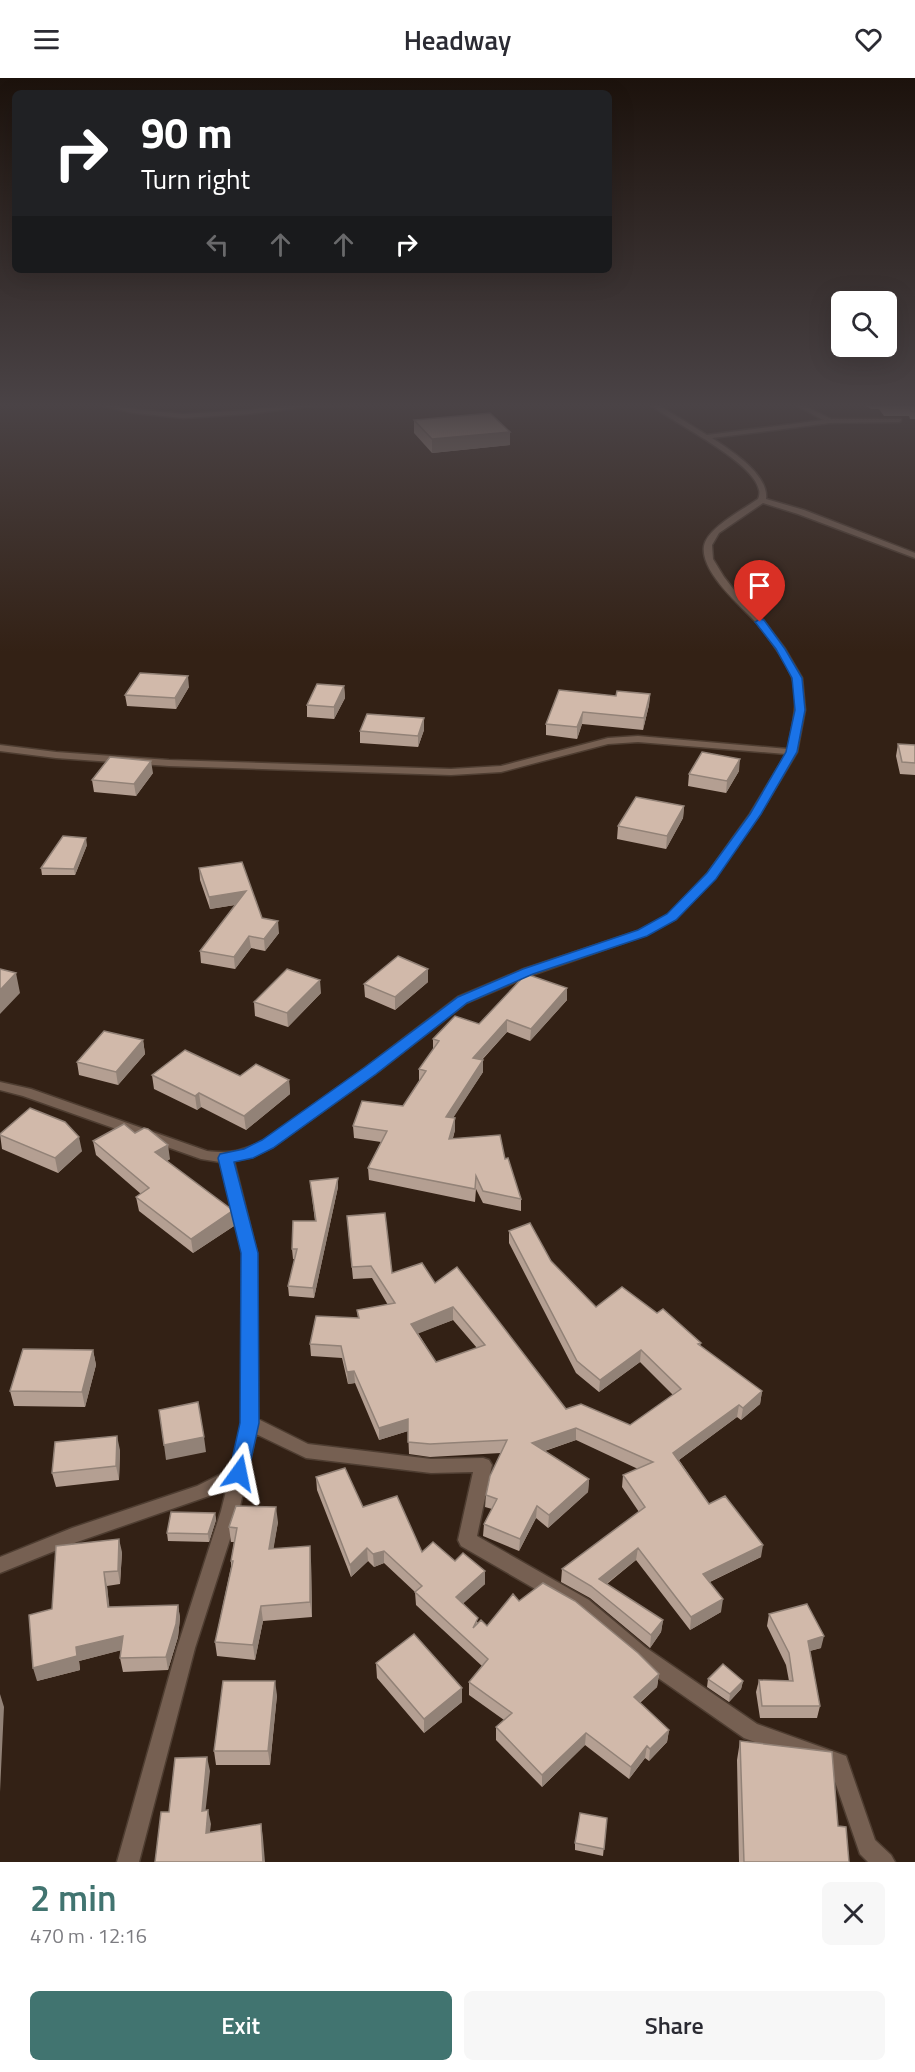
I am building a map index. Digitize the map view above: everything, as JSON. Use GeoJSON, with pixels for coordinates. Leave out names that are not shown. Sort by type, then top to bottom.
{"type":"FeatureCollection","features":[{"type":"Feature","properties":{"kind":"street"},"geometry":{"type":"LineString","coordinates":[[761,486],[762,500]]}},
{"type":"Feature","properties":{"kind":"street"},"geometry":{"type":"LineString","coordinates":[[0,1086],[26,1092],[206,1156],[226,1158],[248,1154],[268,1144],[370,1071],[462,1000],[528,972],[642,933],[672,917],[711,876],[755,814],[792,752],[800,710],[797,678],[780,649],[760,622],[720,578],[709,559],[708,545],[716,532],[762,500],[791,507],[886,547],[915,556]]}},
{"type":"Feature","properties":{"kind":"street"},"geometry":{"type":"LineString","coordinates":[[0,748],[36,754],[120,761],[451,772],[501,769],[608,741],[638,739],[792,752]]}},
{"type":"Feature","properties":{"kind":"street"},"geometry":{"type":"LineString","coordinates":[[128,1862],[186,1648],[230,1511],[250,1423],[250,1253],[226,1158]]}},
{"type":"Feature","properties":{"kind":"street"},"geometry":{"type":"LineString","coordinates":[[250,1423],[306,1451],[431,1466],[483,1465],[467,1540],[582,1606],[638,1653],[751,1731],[838,1763],[867,1847],[884,1862]]}},
{"type":"Feature","properties":{"kind":"street"},"geometry":{"type":"LineString","coordinates":[[0,1565],[72,1536],[203,1491],[239,1473]]}},
{"type":"Feature","properties":{"kind":"building"},"geometry":{"type":"Polygon","coordinates":[[[140,673],[188,676],[175,698],[125,695],[140,673]]]}},
{"type":"Feature","properties":{"kind":"building"},"geometry":{"type":"Polygon","coordinates":[[[317,684],[344,686],[334,707],[307,705],[317,684]]]}},
{"type":"Feature","properties":{"kind":"building"},"geometry":{"type":"Polygon","coordinates":[[[559,690],[616,696],[617,691],[650,694],[644,718],[583,712],[577,727],[546,724],[559,690]]]}},
{"type":"Feature","properties":{"kind":"building"},"geometry":{"type":"Polygon","coordinates":[[[367,714],[424,718],[418,736],[360,731],[367,714]]]}},
{"type":"Feature","properties":{"kind":"building"},"geometry":{"type":"Polygon","coordinates":[[[898,744],[915,745],[915,763],[902,762],[898,744]]]}},
{"type":"Feature","properties":{"kind":"building"},"geometry":{"type":"Polygon","coordinates":[[[702,752],[740,759],[727,781],[689,774],[702,752]]]}},
{"type":"Feature","properties":{"kind":"building"},"geometry":{"type":"Polygon","coordinates":[[[110,757],[151,761],[134,784],[92,780],[110,757]]]}},
{"type":"Feature","properties":{"kind":"building"},"geometry":{"type":"Polygon","coordinates":[[[636,797],[684,806],[667,836],[618,826],[636,797]]]}},
{"type":"Feature","properties":{"kind":"building"},"geometry":{"type":"Polygon","coordinates":[[[63,836],[86,838],[74,869],[41,868],[63,836]]]}},
{"type":"Feature","properties":{"kind":"building"},"geometry":{"type":"Polygon","coordinates":[[[242,862],[262,918],[278,921],[264,939],[249,936],[234,957],[200,951],[246,891],[209,897],[199,868],[242,862]]]}},
{"type":"Feature","properties":{"kind":"building"},"geometry":{"type":"Polygon","coordinates":[[[398,956],[428,969],[395,997],[364,984],[398,956]]]}},
{"type":"Feature","properties":{"kind":"building"},"geometry":{"type":"Polygon","coordinates":[[[0,969],[16,973],[0,990],[0,969]]]}},
{"type":"Feature","properties":{"kind":"building"},"geometry":{"type":"Polygon","coordinates":[[[287,969],[320,980],[287,1013],[254,1002],[287,969]]]}},
{"type":"Feature","properties":{"kind":"building"},"geometry":{"type":"Polygon","coordinates":[[[526,974],[567,988],[531,1029],[507,1020],[473,1058],[483,1060],[446,1117],[455,1118],[449,1139],[500,1135],[505,1159],[508,1158],[521,1199],[483,1191],[476,1176],[475,1189],[368,1168],[387,1131],[353,1126],[362,1101],[403,1106],[426,1071],[419,1069],[439,1041],[433,1039],[455,1016],[479,1024],[526,974]]]}},
{"type":"Feature","properties":{"kind":"building"},"geometry":{"type":"Polygon","coordinates":[[[104,1031],[143,1040],[116,1072],[77,1062],[104,1031]]]}},
{"type":"Feature","properties":{"kind":"building"},"geometry":{"type":"Polygon","coordinates":[[[185,1050],[240,1076],[256,1064],[289,1080],[244,1116],[199,1093],[195,1096],[152,1075],[185,1050]]]}},
{"type":"Feature","properties":{"kind":"building"},"geometry":{"type":"Polygon","coordinates":[[[30,1108],[65,1122],[79,1137],[55,1158],[0,1135],[30,1108]]]}},
{"type":"Feature","properties":{"kind":"building"},"geometry":{"type":"Polygon","coordinates":[[[124,1124],[135,1133],[144,1128],[148,1129],[168,1145],[155,1152],[232,1211],[191,1239],[136,1197],[149,1188],[93,1141],[124,1124]]]}},
{"type":"Feature","properties":{"kind":"building"},"geometry":{"type":"Polygon","coordinates":[[[338,1178],[313,1288],[288,1286],[297,1249],[292,1249],[293,1221],[316,1221],[310,1181],[338,1178]]]}},
{"type":"Feature","properties":{"kind":"building"},"geometry":{"type":"Polygon","coordinates":[[[385,1213],[392,1273],[422,1263],[435,1283],[457,1267],[566,1409],[581,1404],[630,1425],[681,1389],[641,1350],[600,1380],[577,1361],[509,1231],[530,1223],[551,1261],[596,1307],[622,1287],[657,1313],[663,1309],[701,1343],[698,1344],[762,1391],[743,1408],[739,1405],[673,1453],[709,1504],[725,1496],[763,1545],[703,1574],[723,1599],[691,1617],[638,1548],[599,1579],[663,1620],[651,1635],[591,1586],[562,1569],[645,1507],[623,1475],[653,1462],[576,1428],[532,1443],[589,1479],[549,1515],[537,1506],[520,1539],[484,1524],[497,1499],[486,1495],[490,1476],[507,1440],[430,1444],[408,1442],[408,1419],[379,1428],[354,1371],[347,1372],[341,1346],[310,1344],[316,1316],[359,1318],[357,1310],[395,1303],[371,1266],[352,1267],[347,1216],[385,1213]],[[453,1307],[411,1324],[436,1362],[485,1345],[453,1307]]]}},
{"type":"Feature","properties":{"kind":"building"},"geometry":{"type":"Polygon","coordinates":[[[23,1349],[93,1350],[82,1392],[10,1391],[23,1349]]]}},
{"type":"Feature","properties":{"kind":"building"},"geometry":{"type":"Polygon","coordinates":[[[198,1402],[204,1437],[164,1445],[159,1410],[198,1402]]]}},
{"type":"Feature","properties":{"kind":"building"},"geometry":{"type":"Polygon","coordinates":[[[117,1436],[116,1466],[52,1473],[55,1442],[117,1436]]]}},
{"type":"Feature","properties":{"kind":"building"},"geometry":{"type":"Polygon","coordinates":[[[345,1468],[363,1507],[397,1496],[422,1552],[433,1542],[455,1561],[463,1553],[485,1571],[456,1597],[478,1618],[473,1628],[481,1620],[487,1626],[513,1594],[519,1601],[543,1583],[575,1601],[638,1653],[659,1674],[634,1697],[669,1730],[650,1749],[647,1746],[631,1767],[586,1733],[542,1775],[496,1727],[512,1713],[469,1682],[488,1659],[415,1592],[422,1586],[384,1551],[373,1554],[367,1548],[350,1565],[316,1477],[345,1468]]]}},
{"type":"Feature","properties":{"kind":"building"},"geometry":{"type":"Polygon","coordinates":[[[236,1506],[276,1507],[269,1549],[310,1546],[310,1602],[261,1606],[253,1645],[215,1642],[233,1561],[231,1561],[237,1528],[229,1527],[236,1506]]]}},
{"type":"Feature","properties":{"kind":"building"},"geometry":{"type":"Polygon","coordinates":[[[171,1512],[215,1513],[208,1534],[167,1533],[171,1512]]]}},
{"type":"Feature","properties":{"kind":"building"},"geometry":{"type":"Polygon","coordinates":[[[119,1539],[118,1571],[104,1572],[108,1607],[178,1605],[176,1624],[166,1657],[120,1658],[123,1636],[76,1647],[77,1656],[33,1668],[29,1615],[52,1609],[56,1546],[119,1539]]]}},
{"type":"Feature","properties":{"kind":"building"},"geometry":{"type":"Polygon","coordinates":[[[807,1604],[824,1636],[808,1641],[820,1706],[762,1706],[759,1680],[793,1681],[789,1653],[769,1614],[807,1604]]]}},
{"type":"Feature","properties":{"kind":"building"},"geometry":{"type":"Polygon","coordinates":[[[414,1634],[462,1688],[424,1719],[376,1663],[414,1634]]]}},
{"type":"Feature","properties":{"kind":"building"},"geometry":{"type":"Polygon","coordinates":[[[723,1664],[743,1681],[730,1694],[708,1679],[723,1664]]]}},
{"type":"Feature","properties":{"kind":"building"},"geometry":{"type":"Polygon","coordinates":[[[223,1681],[275,1681],[268,1751],[214,1751],[223,1681]]]}},
{"type":"Feature","properties":{"kind":"building"},"geometry":{"type":"Polygon","coordinates":[[[740,1741],[832,1752],[838,1826],[846,1827],[849,1862],[744,1862],[740,1741]]]}},
{"type":"Feature","properties":{"kind":"building"},"geometry":{"type":"Polygon","coordinates":[[[207,1757],[202,1811],[208,1810],[206,1833],[261,1824],[263,1862],[155,1862],[161,1812],[169,1812],[175,1758],[207,1757]]]}},
{"type":"Feature","properties":{"kind":"building"},"geometry":{"type":"Polygon","coordinates":[[[580,1813],[607,1818],[604,1849],[575,1843],[580,1813]]]}},
{"type":"Feature","properties":{"kind":"route"},"geometry":{"type":"LineString","coordinates":[[239,1473],[250,1423],[250,1253],[226,1158],[248,1154],[268,1144],[370,1071],[462,1000],[528,972],[642,933],[672,917],[711,876],[755,814],[792,752],[800,710],[797,678],[780,649],[760,622]]}}]}
